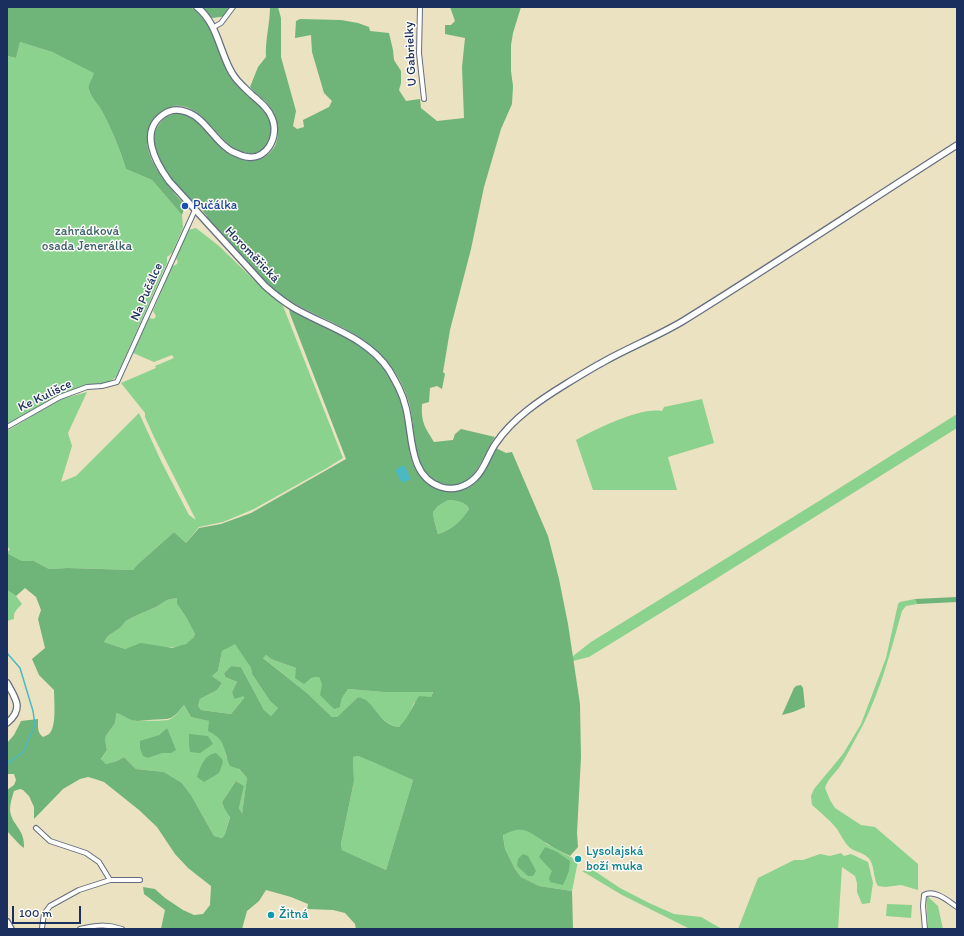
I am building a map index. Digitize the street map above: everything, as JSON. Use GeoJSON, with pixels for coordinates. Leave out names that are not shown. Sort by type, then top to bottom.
{"type":"FeatureCollection","features":[{"type":"Feature","properties":{"kind":"main road","name":"Horoměřická"},"geometry":{"type":"LineString","coordinates":[[197,7],[202,11],[214,27],[232,73],[240,84],[269,112],[275,131],[272,144],[259,156],[248,157],[235,153],[227,148],[198,118],[189,112],[176,110],[161,116],[156,122],[152,132],[151,145],[157,162],[169,181],[265,286],[295,308],[348,335],[370,349],[381,360],[398,384],[403,396],[407,410],[414,456],[418,467],[429,480],[435,484],[448,488],[460,487],[469,483],[479,474],[493,446],[505,430],[517,418],[553,392],[604,361],[680,322],[957,145]]}},
{"type":"Feature","properties":{"kind":"main road"},"geometry":{"type":"LineString","coordinates":[[7,683],[16,700],[17,709],[16,715],[7,723]]}},
{"type":"Feature","properties":{"kind":"main road"},"geometry":{"type":"LineString","coordinates":[[7,922],[11,929]]}},
{"type":"Feature","properties":{"kind":"street"},"geometry":{"type":"LineString","coordinates":[[214,27],[221,23],[233,7]]}},
{"type":"Feature","properties":{"kind":"street","name":"U Gabrielky"},"geometry":{"type":"LineString","coordinates":[[420,7],[419,53],[424,99]]}},
{"type":"Feature","properties":{"kind":"street","name":"Na Pučálce"},"geometry":{"type":"LineString","coordinates":[[117,382],[195,210]]}},
{"type":"Feature","properties":{"kind":"street","name":"Ke Kulišce"},"geometry":{"type":"LineString","coordinates":[[7,427],[60,397],[86,387],[102,386],[117,382]]}},
{"type":"Feature","properties":{"kind":"street"},"geometry":{"type":"LineString","coordinates":[[36,828],[50,841],[86,853],[99,862],[110,880]]}},
{"type":"Feature","properties":{"kind":"street"},"geometry":{"type":"LineString","coordinates":[[42,929],[44,914],[50,906],[79,890],[110,880],[140,880]]}},
{"type":"Feature","properties":{"kind":"street"},"geometry":{"type":"LineString","coordinates":[[925,929],[923,906],[924,895],[928,892],[935,893],[957,907]]}},
{"type":"Feature","properties":{"kind":"street"},"geometry":{"type":"LineString","coordinates":[[80,929],[92,925],[102,925],[122,929]]}},
{"type":"Feature","properties":{"kind":"green space"},"geometry":{"type":"Polygon","coordinates":[[[7,7],[192,8],[206,20],[215,38],[225,67],[233,81],[266,113],[271,128],[267,144],[262,150],[254,154],[247,154],[231,146],[205,120],[191,109],[183,106],[174,106],[158,114],[148,130],[147,141],[149,153],[161,176],[185,205],[182,215],[152,180],[126,169],[109,125],[102,111],[91,96],[89,90],[89,84],[94,73],[52,52],[20,42],[16,58],[7,56],[7,7]]]}},
{"type":"Feature","properties":{"kind":"green space"},"geometry":{"type":"Polygon","coordinates":[[[202,7],[237,7],[228,16],[212,18],[202,7]]]}},
{"type":"Feature","properties":{"kind":"green space"},"geometry":{"type":"Polygon","coordinates":[[[270,7],[278,7],[281,18],[281,57],[296,111],[293,126],[297,129],[304,127],[303,120],[329,107],[332,101],[324,93],[312,52],[311,35],[295,38],[296,21],[300,19],[341,20],[358,23],[369,27],[370,31],[389,33],[394,60],[401,71],[401,83],[399,90],[406,101],[420,99],[421,108],[437,121],[464,118],[462,67],[465,38],[445,34],[445,25],[451,25],[455,21],[450,7],[521,7],[511,45],[511,71],[513,86],[512,104],[501,129],[484,187],[471,249],[450,330],[443,372],[445,374],[442,389],[437,386],[430,388],[429,402],[422,404],[424,424],[434,442],[453,440],[455,434],[461,429],[495,437],[476,471],[463,483],[454,485],[444,484],[433,479],[425,471],[416,450],[409,403],[405,392],[395,372],[377,351],[351,332],[308,311],[272,288],[207,218],[200,208],[192,202],[176,184],[168,174],[157,152],[154,142],[156,131],[163,119],[169,115],[175,114],[185,115],[196,121],[220,147],[241,159],[254,161],[267,155],[273,149],[278,134],[275,116],[265,101],[250,87],[258,67],[266,57],[270,7]]]}},
{"type":"Feature","properties":{"kind":"green space","name":"zahrádková osada Jenerálka"},"geometry":{"type":"Polygon","coordinates":[[[20,42],[52,52],[95,73],[90,84],[89,91],[101,109],[109,125],[126,169],[152,180],[182,215],[183,228],[172,253],[167,257],[167,263],[116,377],[109,382],[60,394],[7,424],[7,56],[16,58],[20,42]]]}},
{"type":"Feature","properties":{"kind":"green space"},"geometry":{"type":"Polygon","coordinates":[[[196,228],[219,246],[283,306],[343,458],[254,509],[223,522],[199,527],[186,543],[174,532],[133,570],[67,568],[49,569],[34,561],[22,561],[7,553],[10,549],[7,547],[7,431],[61,399],[87,392],[68,433],[72,446],[61,482],[76,476],[139,413],[162,463],[189,515],[196,520],[154,437],[145,417],[145,413],[121,383],[156,368],[155,366],[174,358],[172,355],[154,362],[133,353],[149,318],[154,319],[156,316],[153,311],[172,266],[176,265],[178,262],[176,258],[188,230],[196,228]]]}},
{"type":"Feature","properties":{"kind":"green space"},"geometry":{"type":"Polygon","coordinates":[[[289,309],[348,339],[370,354],[385,370],[401,401],[407,427],[410,453],[415,468],[427,483],[435,488],[453,491],[462,490],[470,486],[481,477],[496,448],[506,453],[512,452],[548,536],[559,579],[568,624],[580,704],[581,757],[577,833],[578,847],[570,856],[527,831],[517,830],[503,835],[505,849],[515,869],[521,877],[539,886],[572,891],[573,929],[356,929],[355,924],[345,913],[333,910],[307,909],[308,904],[291,897],[266,890],[259,901],[247,911],[242,929],[161,929],[165,910],[144,894],[143,887],[155,889],[183,910],[194,915],[203,914],[210,905],[211,886],[188,868],[175,854],[157,827],[139,810],[104,782],[88,777],[80,779],[63,789],[34,819],[34,807],[29,796],[20,789],[14,791],[10,810],[24,841],[24,848],[7,831],[7,790],[14,785],[16,780],[14,774],[7,774],[7,743],[14,735],[21,721],[38,719],[38,729],[41,735],[43,737],[49,734],[52,731],[55,707],[54,690],[39,675],[32,659],[45,648],[38,619],[41,610],[36,597],[25,588],[16,596],[7,590],[7,553],[22,561],[34,561],[49,569],[67,568],[133,570],[174,532],[186,543],[199,528],[221,524],[251,513],[346,459],[289,309]],[[448,500],[438,506],[433,512],[438,534],[448,530],[456,524],[469,509],[463,503],[451,500],[448,500]],[[177,598],[167,600],[156,607],[126,621],[120,628],[108,636],[104,642],[125,649],[141,643],[172,648],[186,644],[193,638],[195,634],[177,604],[177,598]],[[235,644],[222,651],[218,671],[212,676],[222,683],[217,690],[200,699],[198,706],[201,710],[231,714],[244,698],[244,696],[234,699],[232,692],[237,682],[225,677],[224,673],[231,666],[241,667],[264,710],[271,716],[278,708],[270,701],[252,674],[251,668],[235,644]],[[266,655],[263,658],[307,693],[332,717],[337,717],[358,697],[367,701],[388,724],[399,727],[419,696],[431,697],[433,692],[384,692],[348,689],[342,698],[340,707],[334,709],[320,695],[322,685],[319,677],[311,678],[304,684],[295,678],[296,668],[271,659],[266,655]],[[184,705],[175,715],[165,719],[136,721],[116,713],[115,723],[106,736],[107,750],[101,759],[106,764],[124,757],[136,769],[164,772],[182,783],[191,795],[214,836],[222,838],[225,834],[230,817],[222,802],[236,781],[244,786],[239,808],[242,814],[247,778],[239,769],[230,766],[224,746],[214,734],[208,731],[209,721],[191,717],[184,705]],[[358,756],[353,757],[354,781],[341,844],[342,850],[386,870],[413,780],[358,756]]]}},
{"type":"Feature","properties":{"kind":"green space"},"geometry":{"type":"Polygon","coordinates":[[[702,399],[714,443],[668,457],[677,490],[593,490],[576,440],[606,425],[642,412],[662,411],[664,407],[702,399]]]}},
{"type":"Feature","properties":{"kind":"green space"},"geometry":{"type":"Polygon","coordinates":[[[957,414],[957,428],[589,657],[573,661],[573,656],[591,642],[957,414]]]}},
{"type":"Feature","properties":{"kind":"green space"},"geometry":{"type":"Polygon","coordinates":[[[448,500],[463,503],[469,509],[456,524],[448,530],[438,534],[433,512],[438,506],[448,500]]]}},
{"type":"Feature","properties":{"kind":"green space"},"geometry":{"type":"Polygon","coordinates":[[[7,590],[16,596],[22,604],[15,612],[14,619],[7,621],[7,590]]]}},
{"type":"Feature","properties":{"kind":"green space"},"geometry":{"type":"Polygon","coordinates":[[[957,597],[957,602],[917,604],[915,599],[957,597]]]}},
{"type":"Feature","properties":{"kind":"green space"},"geometry":{"type":"Polygon","coordinates":[[[177,598],[177,604],[195,634],[190,641],[183,645],[174,647],[133,647],[125,649],[104,642],[108,636],[120,628],[126,621],[156,607],[167,600],[177,598]]]}},
{"type":"Feature","properties":{"kind":"green space"},"geometry":{"type":"Polygon","coordinates":[[[915,599],[917,604],[906,606],[902,611],[890,655],[863,725],[848,753],[828,781],[825,788],[835,808],[861,825],[875,827],[918,864],[918,890],[901,885],[885,887],[878,886],[875,880],[873,866],[868,857],[849,847],[837,829],[812,805],[811,796],[814,789],[843,754],[861,724],[886,658],[898,604],[900,602],[915,599]]]}},
{"type":"Feature","properties":{"kind":"green space"},"geometry":{"type":"Polygon","coordinates":[[[235,643],[251,668],[252,674],[270,701],[278,708],[271,716],[264,710],[241,667],[231,666],[224,673],[225,677],[237,682],[232,692],[234,699],[244,695],[244,698],[231,714],[201,710],[198,706],[200,699],[217,690],[222,683],[212,676],[218,671],[222,651],[235,643]]]}},
{"type":"Feature","properties":{"kind":"green space"},"geometry":{"type":"Polygon","coordinates":[[[266,655],[271,659],[296,668],[311,678],[319,677],[322,685],[340,707],[342,698],[348,689],[384,692],[433,691],[431,697],[414,703],[406,721],[399,727],[387,722],[369,704],[358,697],[337,717],[332,717],[307,693],[262,657],[266,655]]]}},
{"type":"Feature","properties":{"kind":"green space"},"geometry":{"type":"Polygon","coordinates":[[[801,685],[803,688],[805,707],[782,715],[794,688],[801,685]]]}},
{"type":"Feature","properties":{"kind":"green space"},"geometry":{"type":"Polygon","coordinates":[[[184,705],[191,717],[210,721],[216,735],[225,745],[226,756],[247,778],[242,815],[239,808],[244,786],[236,781],[222,802],[224,808],[230,816],[225,834],[222,838],[214,836],[191,795],[182,783],[164,772],[136,769],[124,757],[106,764],[101,760],[107,750],[106,736],[115,723],[116,713],[131,720],[168,720],[178,713],[184,705]],[[167,728],[159,735],[152,738],[148,758],[163,753],[171,753],[167,728]]]}},
{"type":"Feature","properties":{"kind":"green space"},"geometry":{"type":"Polygon","coordinates":[[[167,728],[176,750],[171,753],[163,753],[148,758],[143,756],[140,748],[140,741],[159,735],[167,728]]]}},
{"type":"Feature","properties":{"kind":"green space"},"geometry":{"type":"Polygon","coordinates":[[[189,734],[208,736],[213,744],[200,753],[190,752],[189,734]]]}},
{"type":"Feature","properties":{"kind":"green space"},"geometry":{"type":"Polygon","coordinates":[[[216,753],[223,762],[219,773],[204,782],[197,777],[200,769],[209,756],[216,753]]]}},
{"type":"Feature","properties":{"kind":"green space"},"geometry":{"type":"Polygon","coordinates":[[[358,756],[371,760],[413,780],[386,870],[342,850],[341,844],[354,781],[353,757],[358,756]]]}},
{"type":"Feature","properties":{"kind":"green space"},"geometry":{"type":"Polygon","coordinates":[[[521,829],[528,830],[547,844],[578,861],[572,891],[539,886],[521,877],[515,869],[505,849],[503,834],[521,829]]]}},
{"type":"Feature","properties":{"kind":"green space"},"geometry":{"type":"Polygon","coordinates":[[[545,847],[557,852],[570,861],[569,871],[563,885],[550,882],[549,878],[552,871],[539,857],[545,847]]]}},
{"type":"Feature","properties":{"kind":"green space"},"geometry":{"type":"Polygon","coordinates":[[[841,853],[844,856],[851,854],[868,862],[873,883],[870,903],[862,904],[857,892],[855,876],[842,867],[838,929],[738,929],[758,878],[794,860],[803,860],[820,854],[830,856],[841,853]]]}},
{"type":"Feature","properties":{"kind":"green space"},"geometry":{"type":"Polygon","coordinates":[[[523,854],[528,856],[536,871],[533,876],[528,876],[517,866],[518,859],[523,854]]]}},
{"type":"Feature","properties":{"kind":"green space"},"geometry":{"type":"Polygon","coordinates":[[[593,870],[620,888],[649,903],[674,914],[701,917],[722,929],[690,929],[622,895],[582,871],[593,870]]]}},
{"type":"Feature","properties":{"kind":"green space"},"geometry":{"type":"Polygon","coordinates":[[[926,895],[938,906],[943,929],[928,929],[926,895]]]}},
{"type":"Feature","properties":{"kind":"green space"},"geometry":{"type":"Polygon","coordinates":[[[887,904],[912,905],[911,918],[886,916],[887,904]]]}},
{"type":"Feature","properties":{"kind":"water"},"geometry":{"type":"Polygon","coordinates":[[[404,465],[411,479],[402,483],[395,470],[404,465]]]}},
{"type":"Feature","properties":{"kind":"waterway"},"geometry":{"type":"LineString","coordinates":[[7,653],[20,668],[33,711],[35,725],[23,752],[7,764]]}},
{"type":"Feature","properties":{"kind":"place","name":"Pučálka"},"geometry":{"type":"Point","coordinates":[185,206]}},
{"type":"Feature","properties":{"kind":"place","name":"Lysolajská boží muka"},"geometry":{"type":"Point","coordinates":[578,859]}},
{"type":"Feature","properties":{"kind":"place","name":"Žitná"},"geometry":{"type":"Point","coordinates":[271,915]}}]}
